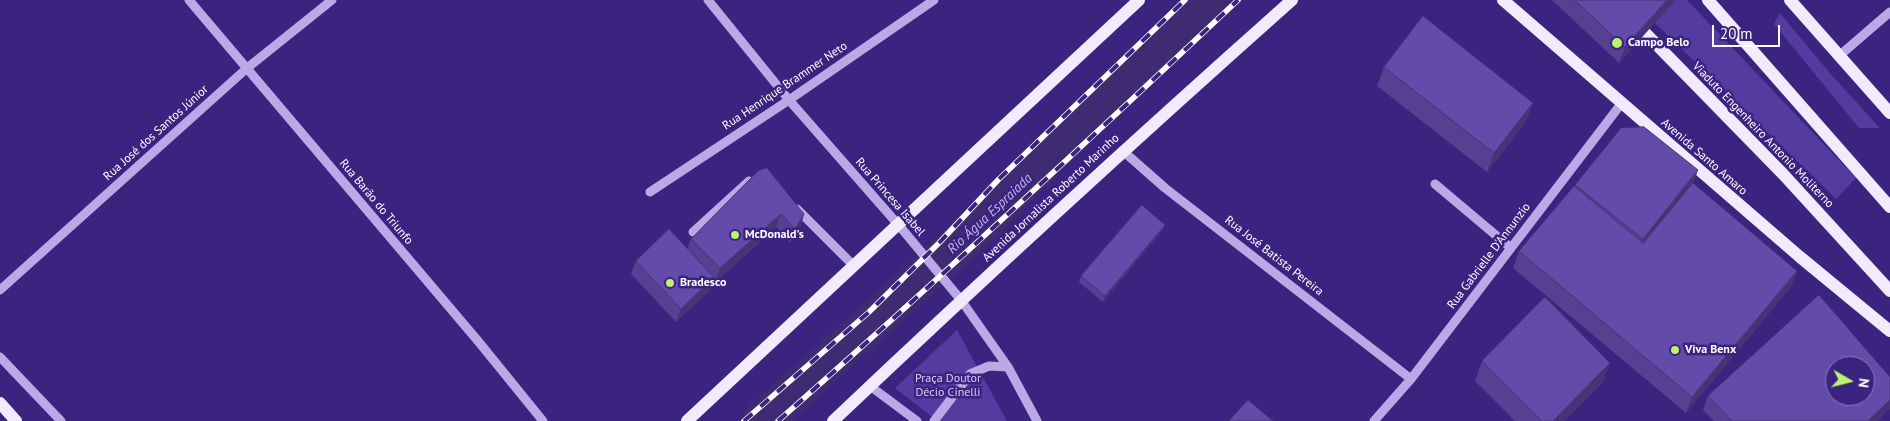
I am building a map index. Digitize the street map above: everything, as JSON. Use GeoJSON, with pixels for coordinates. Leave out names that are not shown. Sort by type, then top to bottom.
{"type":"FeatureCollection","features":[{"type":"Feature","properties":{"kind":"main road"},"geometry":{"type":"LineString","coordinates":[[687,421],[853,265],[900,226],[1139,0]]}},
{"type":"Feature","properties":{"kind":"main road","name":"Avenida Jornalista Roberto Marinho"},"geometry":{"type":"LineString","coordinates":[[833,421],[959,297],[1017,250],[1123,151],[1292,0]]}},
{"type":"Feature","properties":{"kind":"main road","name":"Avenida Santo Amaro"},"geometry":{"type":"LineString","coordinates":[[1503,0],[1621,104],[1890,331]]}},
{"type":"Feature","properties":{"kind":"main road","name":"Viaduto Engenheiro Antonio Moliterno"},"geometry":{"type":"LineString","coordinates":[[1613,0],[1782,174],[1890,290]]}},
{"type":"Feature","properties":{"kind":"main road"},"geometry":{"type":"LineString","coordinates":[[1708,0],[1890,206]]}},
{"type":"Feature","properties":{"kind":"main road"},"geometry":{"type":"LineString","coordinates":[[1790,0],[1890,113]]}},
{"type":"Feature","properties":{"kind":"main road"},"geometry":{"type":"LineString","coordinates":[[0,403],[16,421]]}},
{"type":"Feature","properties":{"kind":"street","name":"Rua Barão do Triunfo"},"geometry":{"type":"LineString","coordinates":[[189,0],[478,341],[543,421]]}},
{"type":"Feature","properties":{"kind":"street","name":"Rua José dos Santos Júnior"},"geometry":{"type":"LineString","coordinates":[[0,290],[246,69],[332,0]]}},
{"type":"Feature","properties":{"kind":"street","name":"Rua Princesa Isabel"},"geometry":{"type":"LineString","coordinates":[[708,0],[789,100],[900,226],[959,297],[1008,367],[1037,421]]}},
{"type":"Feature","properties":{"kind":"street","name":"Rua Henrique Brammer Neto"},"geometry":{"type":"LineString","coordinates":[[650,192],[789,100],[934,0]]}},
{"type":"Feature","properties":{"kind":"street"},"geometry":{"type":"LineString","coordinates":[[1840,56],[1890,12]]}},
{"type":"Feature","properties":{"kind":"street","name":"Rua Gabrielle D'Annunzio"},"geometry":{"type":"LineString","coordinates":[[1374,421],[1411,379],[1621,104]]}},
{"type":"Feature","properties":{"kind":"street","name":"Rua José Batista Pereira"},"geometry":{"type":"LineString","coordinates":[[1123,151],[1165,188],[1411,379]]}},
{"type":"Feature","properties":{"kind":"street"},"geometry":{"type":"LineString","coordinates":[[693,232],[753,177],[759,177]]}},
{"type":"Feature","properties":{"kind":"street"},"geometry":{"type":"LineString","coordinates":[[1435,184],[1511,248]]}},
{"type":"Feature","properties":{"kind":"street"},"geometry":{"type":"LineString","coordinates":[[788,199],[853,265]]}},
{"type":"Feature","properties":{"kind":"street"},"geometry":{"type":"LineString","coordinates":[[0,358],[61,421]]}},
{"type":"Feature","properties":{"kind":"street"},"geometry":{"type":"LineString","coordinates":[[934,421],[970,374],[989,366],[1008,367]]}},
{"type":"Feature","properties":{"kind":"street"},"geometry":{"type":"LineString","coordinates":[[870,386],[917,421]]}},
{"type":"Feature","properties":{"kind":"green space"},"geometry":{"type":"Polygon","coordinates":[[[1675,0],[1687,0],[1856,178],[1836,199],[1655,23],[1675,0]]]}},
{"type":"Feature","properties":{"kind":"green space"},"geometry":{"type":"Polygon","coordinates":[[[1780,13],[1829,72],[1880,128],[1859,128],[1774,24],[1780,13]]]}},
{"type":"Feature","properties":{"kind":"green space","name":"Praça Doutor Décio Cinelli"},"geometry":{"type":"Polygon","coordinates":[[[957,330],[1007,421],[937,421],[895,388],[957,330]]]}},
{"type":"Feature","properties":{"kind":"building"},"geometry":{"type":"Polygon","coordinates":[[[1575,0],[1667,0],[1625,47],[1575,0]]]}},
{"type":"Feature","properties":{"kind":"building"},"geometry":{"type":"Polygon","coordinates":[[[1423,16],[1533,103],[1494,153],[1384,67],[1423,16]]]}},
{"type":"Feature","properties":{"kind":"building"},"geometry":{"type":"Polygon","coordinates":[[[1644,127],[1698,170],[1643,239],[1575,185],[1621,128],[1644,127]]]}},
{"type":"Feature","properties":{"kind":"building","name":"McDonald's"},"geometry":{"type":"Polygon","coordinates":[[[767,168],[804,214],[795,229],[781,214],[720,268],[691,239],[758,171],[767,168]]]}},
{"type":"Feature","properties":{"kind":"building","name":"Viva Benx"},"geometry":{"type":"Polygon","coordinates":[[[1693,183],[1797,271],[1692,397],[1519,251],[1574,186],[1643,243],[1693,183]]]}},
{"type":"Feature","properties":{"kind":"building"},"geometry":{"type":"Polygon","coordinates":[[[1142,205],[1165,225],[1105,296],[1081,276],[1142,205]]]}},
{"type":"Feature","properties":{"kind":"building","name":"Bradesco"},"geometry":{"type":"Polygon","coordinates":[[[669,229],[714,277],[681,309],[636,261],[669,229]]]}},
{"type":"Feature","properties":{"kind":"building"},"geometry":{"type":"Polygon","coordinates":[[[1819,295],[1872,356],[1825,356],[1825,406],[1875,406],[1875,360],[1890,377],[1890,400],[1868,421],[1732,421],[1708,396],[1819,295]]]}},
{"type":"Feature","properties":{"kind":"building"},"geometry":{"type":"Polygon","coordinates":[[[1545,297],[1610,363],[1553,421],[1542,421],[1482,361],[1545,297]]]}},
{"type":"Feature","properties":{"kind":"building"},"geometry":{"type":"Polygon","coordinates":[[[1248,400],[1273,421],[1229,421],[1248,400]]]}},
{"type":"Feature","properties":{"kind":"waterway","name":"Rio Água Espraiada"},"geometry":{"type":"LineString","coordinates":[[762,421],[986,220],[1059,145],[1210,0]]}},
{"type":"Feature","properties":{"kind":"railway"},"geometry":{"type":"LineString","coordinates":[[744,421],[869,312],[939,243],[998,180],[1185,0]]}},
{"type":"Feature","properties":{"kind":"railway"},"geometry":{"type":"LineString","coordinates":[[778,421],[1009,213],[1238,0]]}},
{"type":"Feature","properties":{"kind":"place","name":"Campo Belo"},"geometry":{"type":"Point","coordinates":[1617,43]}},
{"type":"Feature","properties":{"kind":"place","name":"McDonald's"},"geometry":{"type":"Point","coordinates":[735,235]}},
{"type":"Feature","properties":{"kind":"place","name":"Bradesco"},"geometry":{"type":"Point","coordinates":[670,283]}},
{"type":"Feature","properties":{"kind":"place","name":"Viva Benx"},"geometry":{"type":"Point","coordinates":[1675,350]}}]}
